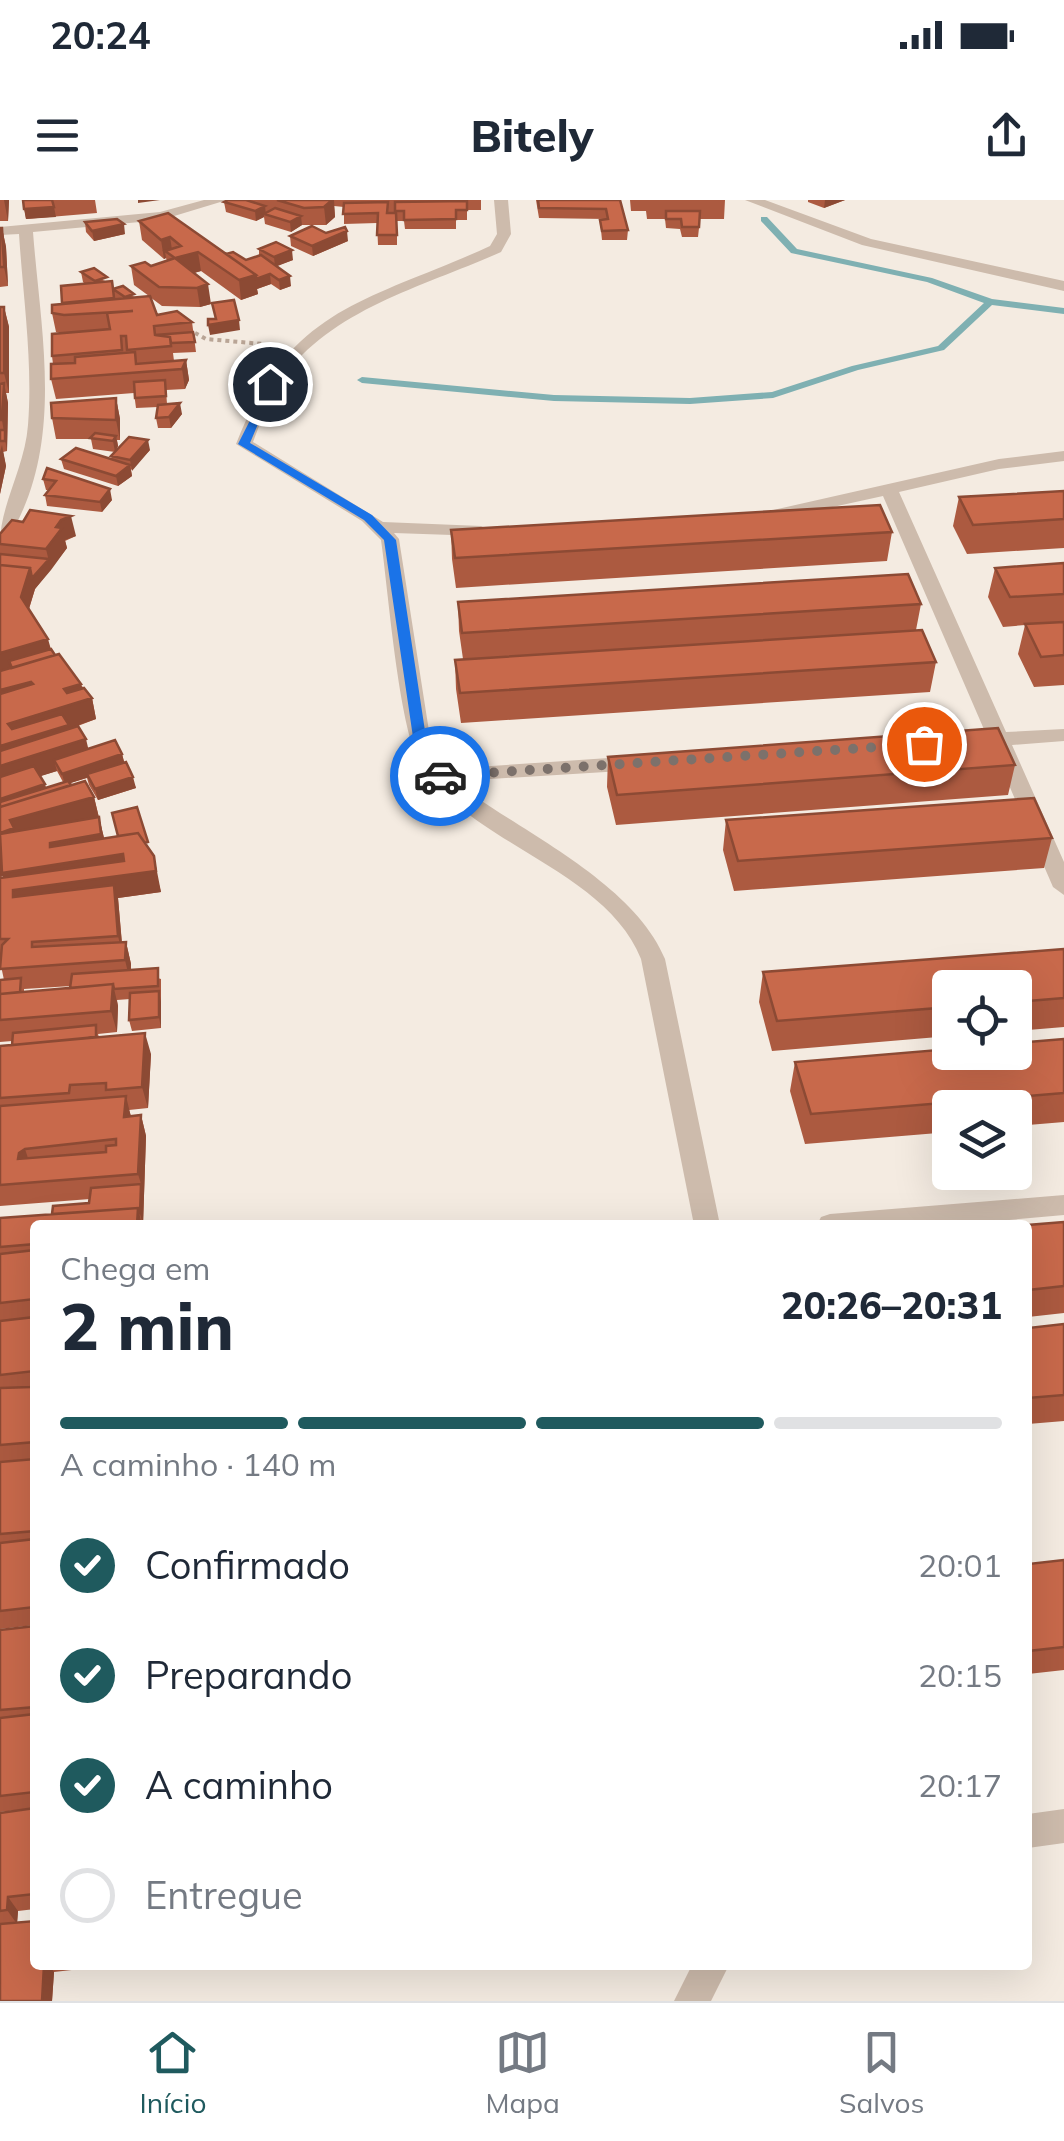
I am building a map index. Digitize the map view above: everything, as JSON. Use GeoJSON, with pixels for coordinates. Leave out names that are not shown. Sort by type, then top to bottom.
{"type":"FeatureCollection","features":[{"type":"Feature","properties":{"kind":"street"},"geometry":{"type":"LineString","coordinates":[[0,231],[162,216],[220,200]]}},
{"type":"Feature","properties":{"kind":"street"},"geometry":{"type":"LineString","coordinates":[[501,200],[504,234],[496,249],[361,306],[299,347],[270,384],[244,444],[382,528],[508,532]]}},
{"type":"Feature","properties":{"kind":"street"},"geometry":{"type":"LineString","coordinates":[[752,200],[906,253],[1064,286]]}},
{"type":"Feature","properties":{"kind":"street"},"geometry":{"type":"LineString","coordinates":[[0,538],[26,495],[35,446],[33,319],[26,229]]}},
{"type":"Feature","properties":{"kind":"street"},"geometry":{"type":"LineString","coordinates":[[732,522],[999,464],[1064,456]]}},
{"type":"Feature","properties":{"kind":"street"},"geometry":{"type":"LineString","coordinates":[[888,488],[1064,887]]}},
{"type":"Feature","properties":{"kind":"street"},"geometry":{"type":"LineString","coordinates":[[382,528],[395,553],[420,744],[438,776],[465,800],[615,904],[644,936],[653,959],[706,1220]]}},
{"type":"Feature","properties":{"kind":"street"},"geometry":{"type":"LineString","coordinates":[[941,743],[1064,735]]}},
{"type":"Feature","properties":{"kind":"street"},"geometry":{"type":"LineString","coordinates":[[438,776],[651,762]]}},
{"type":"Feature","properties":{"kind":"street"},"geometry":{"type":"LineString","coordinates":[[888,1220],[1064,1205]]}},
{"type":"Feature","properties":{"kind":"street"},"geometry":{"type":"LineString","coordinates":[[1032,1830],[1064,1826]]}},
{"type":"Feature","properties":{"kind":"street"},"geometry":{"type":"LineString","coordinates":[[692,2001],[708,1970]]}},
{"type":"Feature","properties":{"kind":"path"},"geometry":{"type":"LineString","coordinates":[[180,324],[206,340],[299,347]]}},
{"type":"Feature","properties":{"kind":"building"},"geometry":{"type":"Polygon","coordinates":[[[23,200],[52,200],[54,207],[24,209],[23,200]]]}},
{"type":"Feature","properties":{"kind":"building"},"geometry":{"type":"Polygon","coordinates":[[[277,200],[332,200],[324,207],[304,208],[277,200]]]}},
{"type":"Feature","properties":{"kind":"building"},"geometry":{"type":"Polygon","coordinates":[[[538,200],[620,200],[628,230],[602,231],[600,220],[608,219],[606,209],[539,208],[538,200]]]}},
{"type":"Feature","properties":{"kind":"building"},"geometry":{"type":"Polygon","coordinates":[[[467,201],[467,210],[456,210],[456,219],[404,220],[404,211],[395,211],[395,202],[467,201]]]}},
{"type":"Feature","properties":{"kind":"building"},"geometry":{"type":"Polygon","coordinates":[[[224,202],[265,206],[255,211],[224,202]]]}},
{"type":"Feature","properties":{"kind":"building"},"geometry":{"type":"Polygon","coordinates":[[[388,202],[387,213],[396,213],[397,235],[377,235],[378,213],[343,214],[344,203],[388,202]]]}},
{"type":"Feature","properties":{"kind":"building"},"geometry":{"type":"Polygon","coordinates":[[[275,208],[301,216],[290,222],[264,214],[275,208]]]}},
{"type":"Feature","properties":{"kind":"building"},"geometry":{"type":"Polygon","coordinates":[[[666,211],[700,211],[699,227],[682,227],[681,219],[666,219],[666,211]]]}},
{"type":"Feature","properties":{"kind":"building"},"geometry":{"type":"Polygon","coordinates":[[[168,213],[256,275],[239,280],[198,252],[175,258],[165,251],[181,246],[170,237],[161,240],[139,221],[168,213]]]}},
{"type":"Feature","properties":{"kind":"building"},"geometry":{"type":"Polygon","coordinates":[[[117,219],[124,224],[92,231],[85,222],[117,219]]]}},
{"type":"Feature","properties":{"kind":"building"},"geometry":{"type":"Polygon","coordinates":[[[312,226],[326,233],[345,227],[347,231],[312,246],[290,236],[312,226]]]}},
{"type":"Feature","properties":{"kind":"building"},"geometry":{"type":"Polygon","coordinates":[[[2,228],[4,267],[0,267],[2,228]]]}},
{"type":"Feature","properties":{"kind":"building"},"geometry":{"type":"Polygon","coordinates":[[[276,242],[292,250],[274,257],[259,249],[276,242]]]}},
{"type":"Feature","properties":{"kind":"building"},"geometry":{"type":"Polygon","coordinates":[[[233,252],[246,260],[261,255],[290,276],[279,280],[270,274],[256,279],[256,275],[226,254],[233,252]]]}},
{"type":"Feature","properties":{"kind":"building"},"geometry":{"type":"Polygon","coordinates":[[[175,258],[208,284],[197,288],[159,287],[131,266],[145,262],[151,266],[175,258]]]}},
{"type":"Feature","properties":{"kind":"building"},"geometry":{"type":"Polygon","coordinates":[[[94,268],[107,277],[95,281],[81,272],[94,268]]]}},
{"type":"Feature","properties":{"kind":"building"},"geometry":{"type":"Polygon","coordinates":[[[112,281],[114,298],[62,303],[61,286],[112,281]]]}},
{"type":"Feature","properties":{"kind":"building"},"geometry":{"type":"Polygon","coordinates":[[[123,286],[134,294],[125,297],[113,289],[123,286]]]}},
{"type":"Feature","properties":{"kind":"building"},"geometry":{"type":"Polygon","coordinates":[[[150,296],[157,315],[177,311],[192,322],[154,326],[155,335],[170,337],[171,346],[127,350],[126,336],[121,336],[122,350],[52,356],[52,334],[110,329],[107,313],[133,311],[64,315],[52,313],[52,305],[150,296]]]}},
{"type":"Feature","properties":{"kind":"building"},"geometry":{"type":"Polygon","coordinates":[[[234,300],[239,320],[208,325],[208,319],[216,319],[212,303],[234,300]]]}},
{"type":"Feature","properties":{"kind":"building"},"geometry":{"type":"Polygon","coordinates":[[[0,307],[4,307],[4,373],[0,373],[0,307]]]}},
{"type":"Feature","properties":{"kind":"building"},"geometry":{"type":"Polygon","coordinates":[[[193,332],[195,342],[171,343],[170,337],[155,335],[193,332]]]}},
{"type":"Feature","properties":{"kind":"building"},"geometry":{"type":"Polygon","coordinates":[[[135,352],[136,364],[186,360],[182,369],[51,379],[51,364],[75,363],[75,357],[135,352]]]}},
{"type":"Feature","properties":{"kind":"building"},"geometry":{"type":"Polygon","coordinates":[[[165,380],[166,396],[135,398],[134,382],[165,380]]]}},
{"type":"Feature","properties":{"kind":"building"},"geometry":{"type":"Polygon","coordinates":[[[4,383],[2,420],[0,420],[0,384],[4,383]]]}},
{"type":"Feature","properties":{"kind":"building"},"geometry":{"type":"Polygon","coordinates":[[[116,398],[116,420],[52,418],[51,403],[116,398]]]}},
{"type":"Feature","properties":{"kind":"building"},"geometry":{"type":"Polygon","coordinates":[[[180,403],[169,417],[156,418],[158,405],[180,403]]]}},
{"type":"Feature","properties":{"kind":"building"},"geometry":{"type":"Polygon","coordinates":[[[95,433],[116,436],[113,441],[90,438],[95,433]]]}},
{"type":"Feature","properties":{"kind":"building"},"geometry":{"type":"Polygon","coordinates":[[[129,437],[148,440],[130,460],[111,456],[129,437]]]}},
{"type":"Feature","properties":{"kind":"building"},"geometry":{"type":"Polygon","coordinates":[[[76,448],[130,465],[116,476],[61,459],[76,448]]]}},
{"type":"Feature","properties":{"kind":"building"},"geometry":{"type":"Polygon","coordinates":[[[47,468],[110,489],[100,502],[45,495],[56,481],[43,479],[47,468]]]}},
{"type":"Feature","properties":{"kind":"building"},"geometry":{"type":"Polygon","coordinates":[[[1064,491],[1064,519],[973,525],[959,497],[1064,491]]]}},
{"type":"Feature","properties":{"kind":"building"},"geometry":{"type":"Polygon","coordinates":[[[880,505],[892,532],[455,558],[451,530],[880,505]]]}},
{"type":"Feature","properties":{"kind":"building"},"geometry":{"type":"Polygon","coordinates":[[[30,510],[71,516],[61,520],[56,527],[62,528],[46,549],[0,544],[0,534],[12,520],[23,522],[30,510]]]}},
{"type":"Feature","properties":{"kind":"building"},"geometry":{"type":"Polygon","coordinates":[[[0,554],[49,559],[32,578],[30,568],[0,565],[0,554]]]}},
{"type":"Feature","properties":{"kind":"building"},"geometry":{"type":"Polygon","coordinates":[[[1064,563],[1064,594],[1010,597],[995,568],[1064,563]]]}},
{"type":"Feature","properties":{"kind":"building"},"geometry":{"type":"Polygon","coordinates":[[[0,565],[30,568],[21,597],[48,639],[0,653],[0,565]]]}},
{"type":"Feature","properties":{"kind":"building"},"geometry":{"type":"Polygon","coordinates":[[[908,574],[921,604],[462,633],[458,602],[908,574]]]}},
{"type":"Feature","properties":{"kind":"building"},"geometry":{"type":"Polygon","coordinates":[[[1064,622],[1064,655],[1041,657],[1025,624],[1064,622]]]}},
{"type":"Feature","properties":{"kind":"building"},"geometry":{"type":"Polygon","coordinates":[[[922,630],[936,662],[460,693],[455,660],[922,630]]]}},
{"type":"Feature","properties":{"kind":"building"},"geometry":{"type":"Polygon","coordinates":[[[51,649],[55,655],[12,668],[9,661],[51,649]]]}},
{"type":"Feature","properties":{"kind":"building"},"geometry":{"type":"Polygon","coordinates":[[[59,654],[81,684],[64,689],[67,693],[84,688],[92,698],[8,724],[12,729],[62,714],[69,725],[0,746],[0,694],[33,684],[0,690],[0,671],[59,654]]]}},
{"type":"Feature","properties":{"kind":"building"},"geometry":{"type":"Polygon","coordinates":[[[78,726],[86,739],[0,766],[0,751],[78,726]]]}},
{"type":"Feature","properties":{"kind":"building"},"geometry":{"type":"Polygon","coordinates":[[[998,728],[1015,765],[617,795],[608,757],[998,728]]]}},
{"type":"Feature","properties":{"kind":"building"},"geometry":{"type":"Polygon","coordinates":[[[115,740],[122,754],[62,774],[54,760],[115,740]]]}},
{"type":"Feature","properties":{"kind":"building"},"geometry":{"type":"Polygon","coordinates":[[[126,762],[133,777],[95,789],[87,774],[126,762]]]}},
{"type":"Feature","properties":{"kind":"building"},"geometry":{"type":"Polygon","coordinates":[[[34,766],[45,784],[0,799],[0,777],[34,766]]]}},
{"type":"Feature","properties":{"kind":"building"},"geometry":{"type":"Polygon","coordinates":[[[68,781],[71,785],[0,807],[0,802],[68,781]]]}},
{"type":"Feature","properties":{"kind":"building"},"geometry":{"type":"Polygon","coordinates":[[[85,781],[94,797],[10,820],[14,828],[0,833],[0,807],[85,781]]]}},
{"type":"Feature","properties":{"kind":"building"},"geometry":{"type":"Polygon","coordinates":[[[1034,798],[1052,838],[738,861],[726,820],[1034,798]]]}},
{"type":"Feature","properties":{"kind":"building"},"geometry":{"type":"Polygon","coordinates":[[[137,807],[148,842],[145,843],[138,833],[118,836],[112,813],[137,807]]]}},
{"type":"Feature","properties":{"kind":"building"},"geometry":{"type":"Polygon","coordinates":[[[99,817],[101,834],[50,843],[50,847],[138,833],[154,856],[156,871],[13,890],[13,897],[114,885],[118,936],[32,942],[32,947],[126,942],[125,960],[0,969],[2,945],[8,939],[0,939],[0,878],[124,861],[123,854],[2,873],[0,834],[99,817]]]}},
{"type":"Feature","properties":{"kind":"building"},"geometry":{"type":"Polygon","coordinates":[[[1064,949],[1064,998],[1032,1001],[1032,970],[932,970],[932,1008],[777,1021],[763,972],[1064,949]]]}},
{"type":"Feature","properties":{"kind":"building"},"geometry":{"type":"Polygon","coordinates":[[[158,968],[158,986],[114,989],[113,984],[70,988],[72,974],[158,968]]]}},
{"type":"Feature","properties":{"kind":"building"},"geometry":{"type":"Polygon","coordinates":[[[21,978],[20,992],[0,994],[0,980],[21,978]]]}},
{"type":"Feature","properties":{"kind":"building"},"geometry":{"type":"Polygon","coordinates":[[[113,984],[111,1011],[0,1020],[0,994],[113,984]]]}},
{"type":"Feature","properties":{"kind":"building"},"geometry":{"type":"Polygon","coordinates":[[[159,991],[159,1017],[129,1020],[130,993],[159,991]]]}},
{"type":"Feature","properties":{"kind":"building"},"geometry":{"type":"Polygon","coordinates":[[[96,1025],[96,1037],[12,1045],[13,1033],[96,1025]]]}},
{"type":"Feature","properties":{"kind":"building"},"geometry":{"type":"Polygon","coordinates":[[[145,1033],[142,1087],[106,1090],[106,1083],[70,1085],[69,1093],[0,1098],[0,1046],[145,1033]]]}},
{"type":"Feature","properties":{"kind":"building"},"geometry":{"type":"Polygon","coordinates":[[[1064,1039],[1064,1093],[1032,1096],[1032,1090],[932,1090],[932,1104],[811,1114],[795,1062],[932,1051],[932,1070],[1032,1070],[1032,1042],[1064,1039]]]}},
{"type":"Feature","properties":{"kind":"building"},"geometry":{"type":"Polygon","coordinates":[[[126,1096],[124,1117],[141,1115],[138,1174],[0,1185],[0,1106],[126,1096]],[[116,1139],[25,1149],[18,1159],[106,1152],[106,1146],[116,1145],[116,1139]]]}},
{"type":"Feature","properties":{"kind":"building"},"geometry":{"type":"Polygon","coordinates":[[[141,1184],[140,1214],[138,1208],[52,1214],[53,1206],[89,1203],[91,1188],[141,1184]]]}},
{"type":"Feature","properties":{"kind":"building"},"geometry":{"type":"Polygon","coordinates":[[[138,1208],[137,1220],[30,1220],[30,1244],[0,1247],[0,1218],[138,1208]]]}},
{"type":"Feature","properties":{"kind":"building"},"geometry":{"type":"Polygon","coordinates":[[[1064,1222],[1064,1286],[1032,1290],[1032,1225],[1064,1222]]]}},
{"type":"Feature","properties":{"kind":"building"},"geometry":{"type":"Polygon","coordinates":[[[30,1251],[30,1300],[0,1303],[0,1254],[30,1251]]]}},
{"type":"Feature","properties":{"kind":"building"},"geometry":{"type":"Polygon","coordinates":[[[30,1318],[30,1372],[0,1375],[0,1321],[30,1318]]]}},
{"type":"Feature","properties":{"kind":"building"},"geometry":{"type":"Polygon","coordinates":[[[1064,1324],[1064,1395],[1032,1398],[1032,1328],[1064,1324]]]}},
{"type":"Feature","properties":{"kind":"building"},"geometry":{"type":"Polygon","coordinates":[[[30,1387],[30,1442],[0,1445],[0,1388],[30,1387]]]}},
{"type":"Feature","properties":{"kind":"building"},"geometry":{"type":"Polygon","coordinates":[[[30,1459],[30,1531],[0,1534],[0,1462],[30,1459]]]}},
{"type":"Feature","properties":{"kind":"building"},"geometry":{"type":"Polygon","coordinates":[[[30,1540],[30,1608],[0,1611],[0,1543],[30,1540]]]}},
{"type":"Feature","properties":{"kind":"building"},"geometry":{"type":"Polygon","coordinates":[[[1064,1560],[1064,1647],[1032,1651],[1032,1564],[1064,1560]]]}},
{"type":"Feature","properties":{"kind":"building"},"geometry":{"type":"Polygon","coordinates":[[[30,1627],[30,1707],[0,1710],[0,1630],[30,1627]]]}},
{"type":"Feature","properties":{"kind":"building"},"geometry":{"type":"Polygon","coordinates":[[[30,1715],[30,1793],[0,1796],[0,1718],[30,1715]]]}},
{"type":"Feature","properties":{"kind":"building"},"geometry":{"type":"Polygon","coordinates":[[[30,1809],[30,1895],[8,1897],[7,1910],[0,1911],[0,1813],[30,1809]]]}},
{"type":"Feature","properties":{"kind":"building"},"geometry":{"type":"Polygon","coordinates":[[[30,1921],[30,1970],[44,1970],[42,2001],[0,2001],[0,1924],[30,1921]]]}},
{"type":"Feature","properties":{"kind":"waterway"},"geometry":{"type":"LineString","coordinates":[[764,219],[794,251],[929,280],[990,302]]}},
{"type":"Feature","properties":{"kind":"waterway"},"geometry":{"type":"LineString","coordinates":[[362,380],[554,398],[690,401],[773,395],[855,368],[941,348],[990,302]]}},
{"type":"Feature","properties":{"kind":"waterway"},"geometry":{"type":"LineString","coordinates":[[990,302],[1064,311]]}},
{"type":"Feature","properties":{"kind":"way so far"},"geometry":{"type":"LineString","coordinates":[[440,776],[924,744]]}},
{"type":"Feature","properties":{"kind":"route"},"geometry":{"type":"LineString","coordinates":[[270,384],[244,444],[368,517],[390,540],[395,553],[420,744],[440,776]]}}]}
